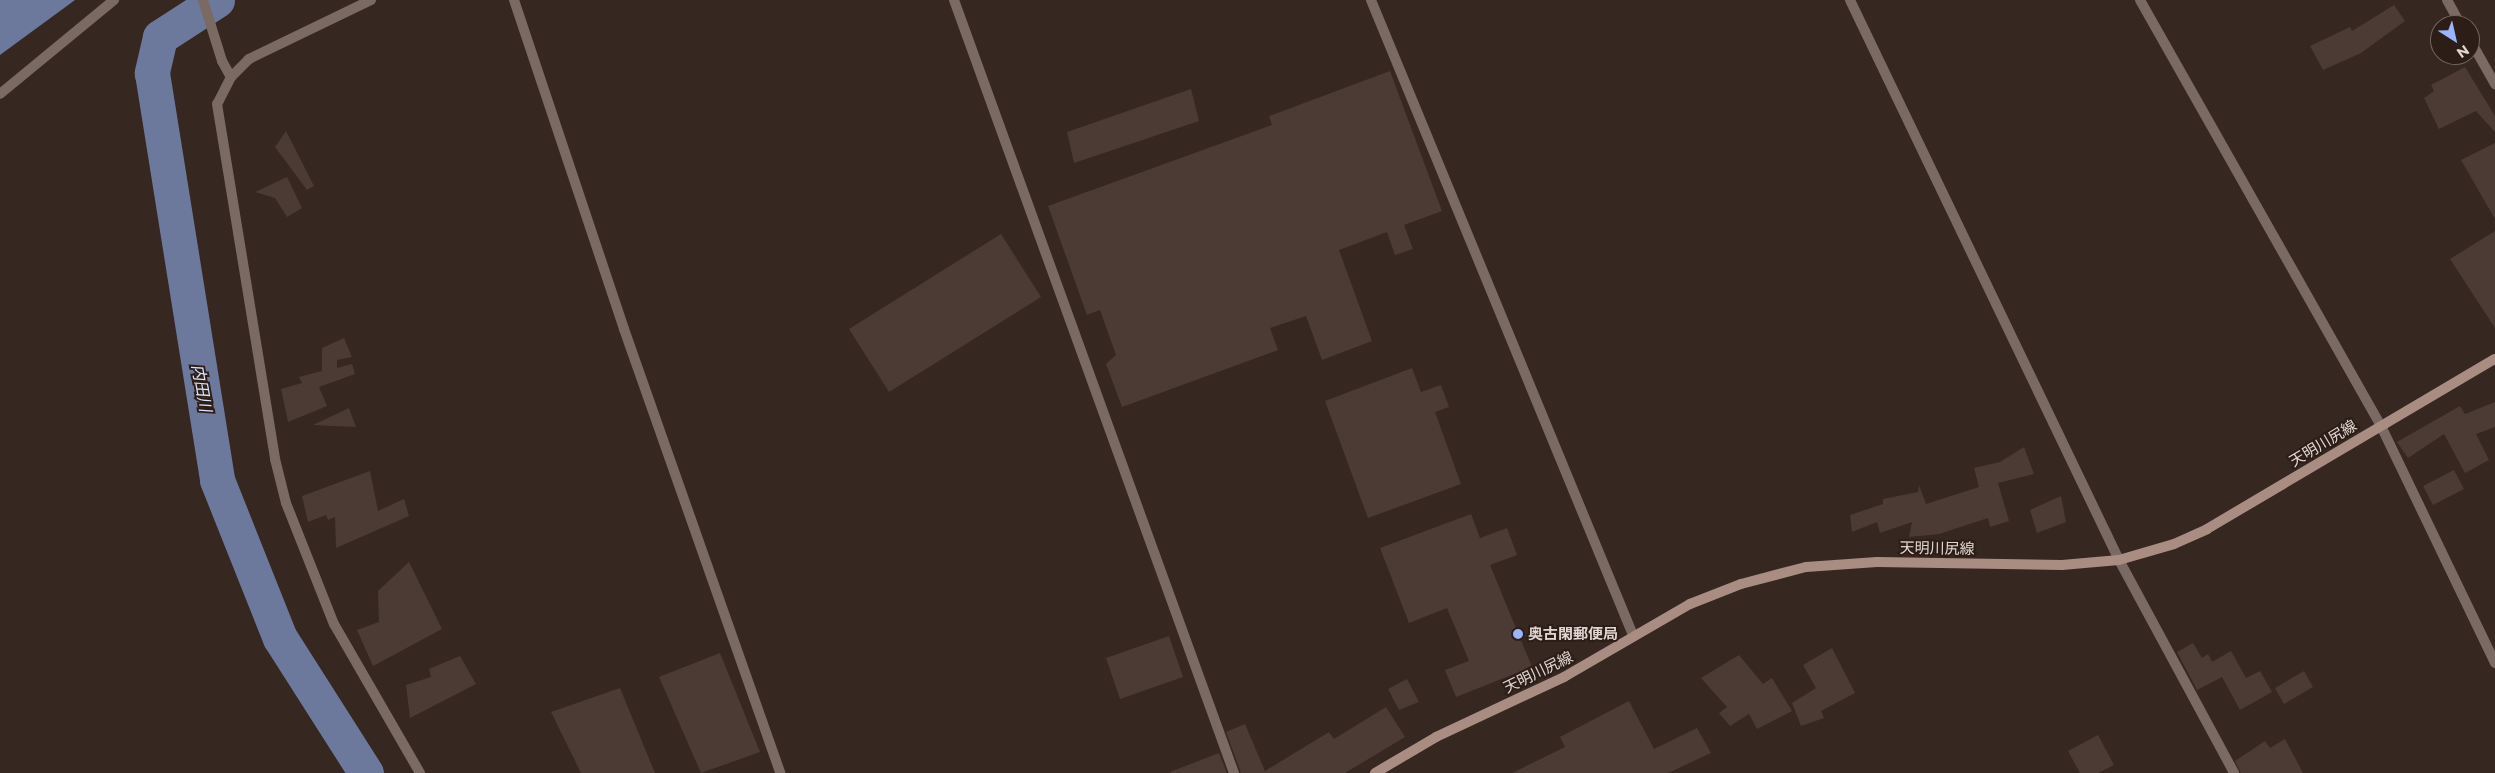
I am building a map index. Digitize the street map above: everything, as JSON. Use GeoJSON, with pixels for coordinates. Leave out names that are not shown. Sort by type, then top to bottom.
{"type":"FeatureCollection","features":[{"type":"Feature","properties":{"kind":"main road","name":"天明川尻線"},"geometry":{"type":"LineString","coordinates":[[1375,773],[1436,737],[1564,677],[1633,635],[1690,604],[1741,584],[1806,567],[1877,562],[2062,565],[2119,560],[2207,529],[2495,358]]}},
{"type":"Feature","properties":{"kind":"street"},"geometry":{"type":"LineString","coordinates":[[0,94],[114,0]]}},
{"type":"Feature","properties":{"kind":"street"},"geometry":{"type":"LineString","coordinates":[[203,0],[222,61],[231,77]]}},
{"type":"Feature","properties":{"kind":"street"},"geometry":{"type":"LineString","coordinates":[[371,0],[249,59],[231,77],[217,104],[275,459],[286,503],[334,624],[420,773]]}},
{"type":"Feature","properties":{"kind":"street"},"geometry":{"type":"LineString","coordinates":[[514,0],[624,329],[780,773]]}},
{"type":"Feature","properties":{"kind":"street"},"geometry":{"type":"LineString","coordinates":[[954,0],[1234,773]]}},
{"type":"Feature","properties":{"kind":"street"},"geometry":{"type":"LineString","coordinates":[[1371,0],[1633,635]]}},
{"type":"Feature","properties":{"kind":"street"},"geometry":{"type":"LineString","coordinates":[[1850,0],[2119,560],[2234,773]]}},
{"type":"Feature","properties":{"kind":"street"},"geometry":{"type":"LineString","coordinates":[[2140,0],[2381,426],[2495,663]]}},
{"type":"Feature","properties":{"kind":"street"},"geometry":{"type":"LineString","coordinates":[[2447,0],[2456,15]]}},
{"type":"Feature","properties":{"kind":"street"},"geometry":{"type":"LineString","coordinates":[[2480,58],[2495,84]]}},
{"type":"Feature","properties":{"kind":"water"},"geometry":{"type":"Polygon","coordinates":[[[0,0],[75,0],[0,55],[0,0]]]}},
{"type":"Feature","properties":{"kind":"building"},"geometry":{"type":"Polygon","coordinates":[[[2394,5],[2405,21],[2361,53],[2323,70],[2310,46],[2350,27],[2352,31],[2394,5]]]}},
{"type":"Feature","properties":{"kind":"building"},"geometry":{"type":"Polygon","coordinates":[[[2465,67],[2495,116],[2495,132],[2476,111],[2439,129],[2424,98],[2434,91],[2431,85],[2465,67]]]}},
{"type":"Feature","properties":{"kind":"building"},"geometry":{"type":"Polygon","coordinates":[[[1390,71],[1442,211],[1404,225],[1413,249],[1395,255],[1387,232],[1339,250],[1372,341],[1322,360],[1306,316],[1270,328],[1278,350],[1122,407],[1106,364],[1116,355],[1100,310],[1087,315],[1048,206],[1272,125],[1269,116],[1390,71]]]}},
{"type":"Feature","properties":{"kind":"building"},"geometry":{"type":"Polygon","coordinates":[[[1191,89],[1199,121],[1074,163],[1067,132],[1191,89]]]}},
{"type":"Feature","properties":{"kind":"building"},"geometry":{"type":"Polygon","coordinates":[[[286,131],[314,186],[307,190],[275,147],[286,131]]]}},
{"type":"Feature","properties":{"kind":"building"},"geometry":{"type":"Polygon","coordinates":[[[2495,143],[2495,219],[2461,160],[2495,143]]]}},
{"type":"Feature","properties":{"kind":"building"},"geometry":{"type":"Polygon","coordinates":[[[287,177],[302,208],[287,217],[275,198],[255,192],[287,177]]]}},
{"type":"Feature","properties":{"kind":"building"},"geometry":{"type":"Polygon","coordinates":[[[2495,231],[2495,328],[2450,259],[2495,231]]]}},
{"type":"Feature","properties":{"kind":"building"},"geometry":{"type":"Polygon","coordinates":[[[1001,234],[1041,297],[889,392],[849,329],[1001,234]]]}},
{"type":"Feature","properties":{"kind":"building"},"geometry":{"type":"Polygon","coordinates":[[[344,338],[352,357],[337,360],[337,368],[352,364],[355,374],[319,387],[327,406],[288,422],[281,389],[302,383],[299,377],[322,371],[322,348],[344,338]]]}},
{"type":"Feature","properties":{"kind":"building"},"geometry":{"type":"Polygon","coordinates":[[[1412,368],[1421,392],[1441,385],[1449,407],[1435,412],[1461,484],[1368,518],[1325,401],[1412,368]]]}},
{"type":"Feature","properties":{"kind":"building"},"geometry":{"type":"Polygon","coordinates":[[[2495,402],[2495,427],[2476,434],[2489,460],[2465,473],[2444,434],[2408,458],[2397,442],[2460,406],[2465,414],[2495,402]]]}},
{"type":"Feature","properties":{"kind":"building"},"geometry":{"type":"Polygon","coordinates":[[[349,408],[356,427],[313,425],[349,408]]]}},
{"type":"Feature","properties":{"kind":"building"},"geometry":{"type":"Polygon","coordinates":[[[2024,447],[2034,474],[1998,483],[2009,521],[1990,527],[1988,518],[1939,534],[1909,537],[1912,522],[1880,533],[1877,522],[1852,532],[1850,515],[1883,504],[1883,499],[1918,492],[1919,485],[1926,504],[1979,487],[1974,468],[2000,462],[2024,447]]]}},
{"type":"Feature","properties":{"kind":"building"},"geometry":{"type":"Polygon","coordinates":[[[2454,470],[2464,489],[2433,505],[2423,486],[2454,470]]]}},
{"type":"Feature","properties":{"kind":"building"},"geometry":{"type":"Polygon","coordinates":[[[370,471],[378,511],[404,499],[409,516],[336,548],[335,517],[328,520],[326,515],[308,522],[302,496],[370,471]]]}},
{"type":"Feature","properties":{"kind":"building"},"geometry":{"type":"Polygon","coordinates":[[[2061,496],[2066,522],[2037,533],[2030,510],[2061,496]]]}},
{"type":"Feature","properties":{"kind":"building"},"geometry":{"type":"Polygon","coordinates":[[[1471,514],[1480,538],[1507,528],[1517,555],[1490,565],[1532,667],[1456,697],[1445,670],[1469,661],[1447,608],[1409,623],[1380,548],[1471,514]]]}},
{"type":"Feature","properties":{"kind":"building"},"geometry":{"type":"Polygon","coordinates":[[[409,562],[442,629],[373,666],[357,630],[379,622],[378,591],[409,562]]]}},
{"type":"Feature","properties":{"kind":"building"},"geometry":{"type":"Polygon","coordinates":[[[1169,636],[1183,677],[1120,699],[1106,658],[1169,636]]]}},
{"type":"Feature","properties":{"kind":"building"},"geometry":{"type":"Polygon","coordinates":[[[2193,643],[2202,658],[2208,654],[2212,662],[2231,651],[2246,678],[2260,671],[2272,692],[2240,710],[2222,677],[2197,690],[2177,652],[2193,643]]]}},
{"type":"Feature","properties":{"kind":"building"},"geometry":{"type":"Polygon","coordinates":[[[1832,648],[1855,693],[1821,711],[1824,718],[1801,726],[1792,703],[1816,688],[1803,665],[1832,648]]]}},
{"type":"Feature","properties":{"kind":"building"},"geometry":{"type":"Polygon","coordinates":[[[720,653],[760,752],[701,773],[659,677],[720,653]]]}},
{"type":"Feature","properties":{"kind":"building"},"geometry":{"type":"Polygon","coordinates":[[[1739,655],[1763,684],[1772,678],[1792,711],[1757,729],[1749,714],[1730,726],[1719,713],[1727,707],[1701,678],[1739,655]]]}},
{"type":"Feature","properties":{"kind":"building"},"geometry":{"type":"Polygon","coordinates":[[[460,656],[476,684],[410,718],[406,685],[431,677],[429,669],[460,656]]]}},
{"type":"Feature","properties":{"kind":"building"},"geometry":{"type":"Polygon","coordinates":[[[2304,671],[2313,687],[2284,704],[2275,688],[2304,671]]]}},
{"type":"Feature","properties":{"kind":"building"},"geometry":{"type":"Polygon","coordinates":[[[1407,679],[1419,702],[1399,710],[1388,689],[1407,679]]]}},
{"type":"Feature","properties":{"kind":"building"},"geometry":{"type":"Polygon","coordinates":[[[620,688],[655,773],[581,773],[551,712],[620,688]]]}},
{"type":"Feature","properties":{"kind":"building"},"geometry":{"type":"Polygon","coordinates":[[[1629,701],[1654,749],[1697,728],[1711,753],[1668,773],[1512,773],[1565,747],[1560,737],[1629,701]]]}},
{"type":"Feature","properties":{"kind":"building"},"geometry":{"type":"Polygon","coordinates":[[[1386,707],[1405,737],[1345,773],[1241,773],[1226,732],[1245,724],[1265,771],[1329,732],[1334,739],[1386,707]]]}},
{"type":"Feature","properties":{"kind":"building"},"geometry":{"type":"Polygon","coordinates":[[[2098,735],[2114,765],[2098,773],[2080,773],[2068,751],[2098,735]]]}},
{"type":"Feature","properties":{"kind":"building"},"geometry":{"type":"Polygon","coordinates":[[[2285,739],[2303,773],[2241,773],[2235,761],[2265,741],[2270,748],[2285,739]]]}},
{"type":"Feature","properties":{"kind":"building"},"geometry":{"type":"Polygon","coordinates":[[[1219,753],[1227,773],[1170,772],[1219,753]]]}},
{"type":"Feature","properties":{"kind":"waterway","name":"内田川"},"geometry":{"type":"LineString","coordinates":[[217,0],[160,37],[152,73],[217,480],[280,638],[366,773]]}},
{"type":"Feature","properties":{"kind":"place","name":"奥古閑郵便局"},"geometry":{"type":"Point","coordinates":[1518,634]}}]}
